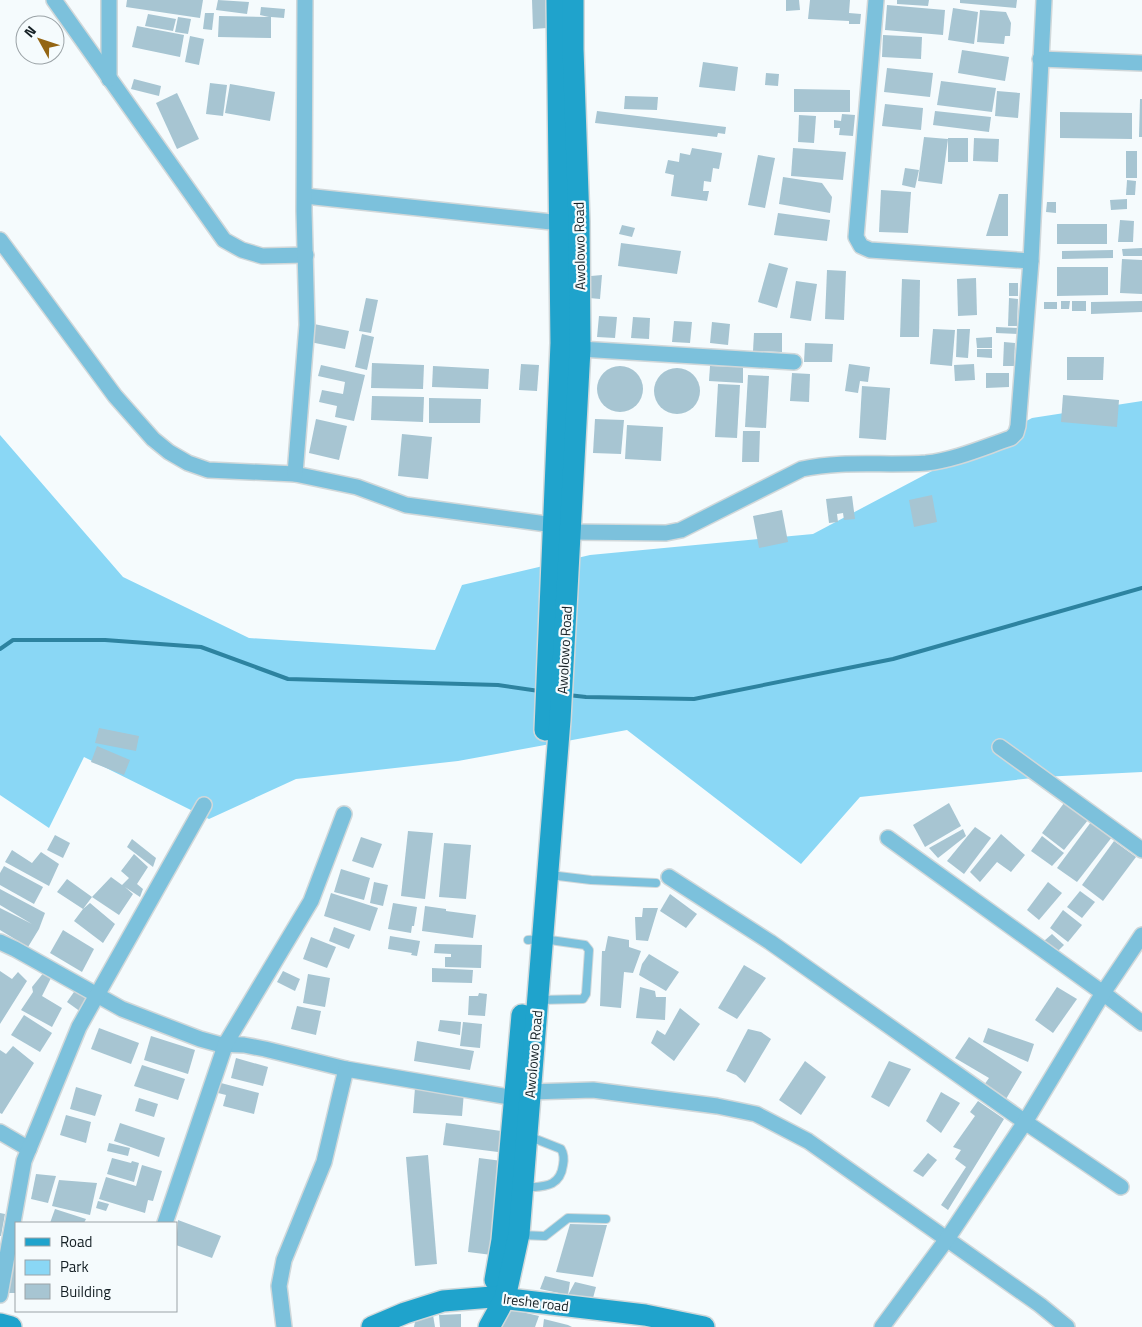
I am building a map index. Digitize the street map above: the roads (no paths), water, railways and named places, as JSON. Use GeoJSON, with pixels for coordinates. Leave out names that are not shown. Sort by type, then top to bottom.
{"type":"FeatureCollection","features":[{"type":"Feature","properties":{"kind":"main road","name":"Awolowo Road"},"geometry":{"type":"LineString","coordinates":[[557,0],[562,528]]}},
{"type":"Feature","properties":{"kind":"main road","name":"Awolowo Road"},"geometry":{"type":"LineString","coordinates":[[498,1297],[502,1240],[522,1095],[538,1000],[535,940],[548,875],[562,528],[580,349],[579,222],[573,0]]}},
{"type":"Feature","properties":{"kind":"main road","name":"Awolowo Road"},"geometry":{"type":"LineString","coordinates":[[498,1297],[519,1234],[527,1135],[522,1095],[553,720]]}},
{"type":"Feature","properties":{"kind":"main road","name":"Ireshe road"},"geometry":{"type":"LineString","coordinates":[[372,1327],[397,1322],[443,1301],[498,1297],[644,1316],[704,1327]]}},
{"type":"Feature","properties":{"kind":"main road"},"geometry":{"type":"LineString","coordinates":[[490,1324],[498,1297]]}},
{"type":"Feature","properties":{"kind":"main road"},"geometry":{"type":"LineString","coordinates":[[0,1324],[11,1327]]}},
{"type":"Feature","properties":{"kind":"street"},"geometry":{"type":"LineString","coordinates":[[54,0],[224,240],[242,250],[262,256],[306,256]]}},
{"type":"Feature","properties":{"kind":"street"},"geometry":{"type":"LineString","coordinates":[[109,0],[109,79]]}},
{"type":"Feature","properties":{"kind":"street"},"geometry":{"type":"LineString","coordinates":[[295,474],[307,324],[305,0]]}},
{"type":"Feature","properties":{"kind":"street"},"geometry":{"type":"LineString","coordinates":[[876,0],[856,237],[861,246],[870,250],[1031,261]]}},
{"type":"Feature","properties":{"kind":"street"},"geometry":{"type":"LineString","coordinates":[[0,240],[116,396],[153,439],[169,452],[188,463],[208,470],[295,474],[357,487],[406,505],[562,528],[666,533],[682,530],[802,469],[822,465],[925,463],[945,460],[1011,438],[1016,433],[1031,261],[1044,0]]}},
{"type":"Feature","properties":{"kind":"street"},"geometry":{"type":"LineString","coordinates":[[1040,59],[1142,63]]}},
{"type":"Feature","properties":{"kind":"street"},"geometry":{"type":"LineString","coordinates":[[305,196],[560,223]]}},
{"type":"Feature","properties":{"kind":"street"},"geometry":{"type":"LineString","coordinates":[[580,349],[794,362]]}},
{"type":"Feature","properties":{"kind":"street"},"geometry":{"type":"LineString","coordinates":[[1000,746],[1142,850]]}},
{"type":"Feature","properties":{"kind":"street"},"geometry":{"type":"LineString","coordinates":[[0,1295],[24,1161],[78,1026],[204,805]]}},
{"type":"Feature","properties":{"kind":"street"},"geometry":{"type":"LineString","coordinates":[[165,1222],[226,1043],[311,901],[344,814]]}},
{"type":"Feature","properties":{"kind":"street"},"geometry":{"type":"LineString","coordinates":[[888,838],[1142,1023]]}},
{"type":"Feature","properties":{"kind":"street"},"geometry":{"type":"LineString","coordinates":[[662,880],[770,942],[1025,1122],[1121,1187]]}},
{"type":"Feature","properties":{"kind":"street"},"geometry":{"type":"LineString","coordinates":[[882,1327],[947,1239],[1025,1122],[1103,993],[1142,935]]}},
{"type":"Feature","properties":{"kind":"street"},"geometry":{"type":"LineString","coordinates":[[0,942],[16,949],[122,1009],[145,1019],[218,1044],[226,1043],[265,1049],[346,1069],[522,1095],[593,1090],[716,1106],[756,1114],[808,1141],[1040,1305],[1067,1327]]}},
{"type":"Feature","properties":{"kind":"street"},"geometry":{"type":"LineString","coordinates":[[284,1327],[279,1286],[284,1260],[324,1162],[346,1069]]}},
{"type":"Feature","properties":{"kind":"street"},"geometry":{"type":"LineString","coordinates":[[0,1132],[29,1149]]}},
{"type":"Feature","properties":{"kind":"lane"},"geometry":{"type":"LineString","coordinates":[[548,875],[591,880],[662,880]]}},
{"type":"Feature","properties":{"kind":"lane"},"geometry":{"type":"LineString","coordinates":[[535,940],[585,945],[589,950],[586,994],[583,999],[538,1000]]}},
{"type":"Feature","properties":{"kind":"lane"},"geometry":{"type":"LineString","coordinates":[[522,1188],[547,1186],[555,1182],[560,1178],[563,1167],[564,1153],[562,1149],[527,1135]]}},
{"type":"Feature","properties":{"kind":"lane"},"geometry":{"type":"LineString","coordinates":[[519,1234],[546,1236],[568,1218],[606,1219]]}},
{"type":"Feature","properties":{"kind":"waterway"},"geometry":{"type":"LineString","coordinates":[[568,695],[694,699],[893,659],[1142,588]]}},
{"type":"Feature","properties":{"kind":"waterway"},"geometry":{"type":"LineString","coordinates":[[0,649],[13,640],[105,640],[201,647],[288,679],[498,685],[539,691]]}}]}
